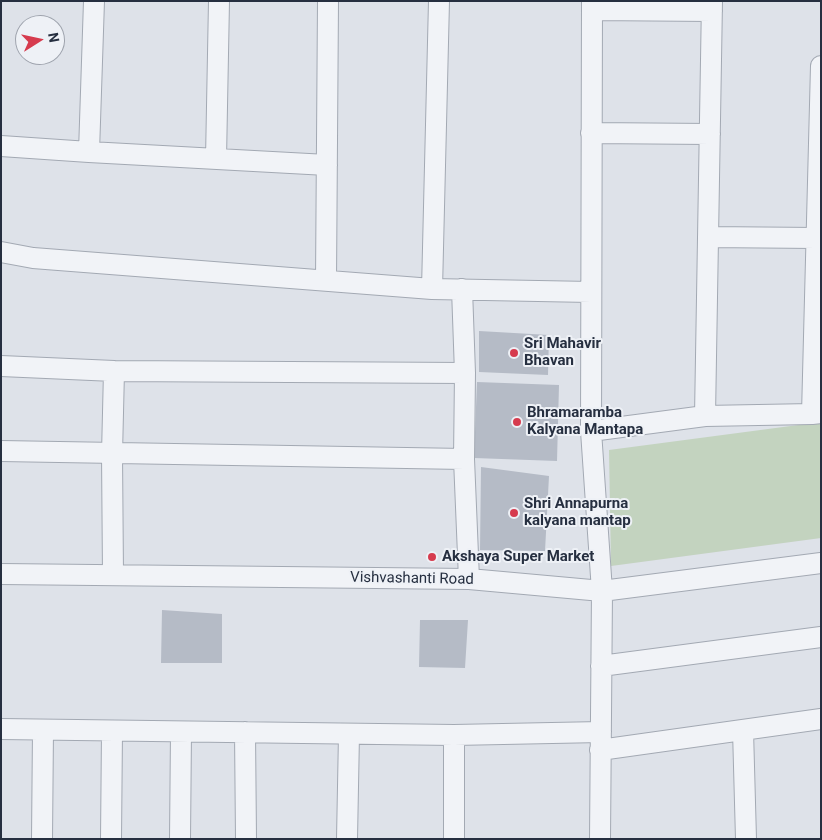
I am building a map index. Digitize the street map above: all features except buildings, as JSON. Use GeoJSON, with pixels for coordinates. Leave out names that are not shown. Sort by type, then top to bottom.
{"type":"FeatureCollection","features":[{"type":"Feature","properties":{"kind":"street"},"geometry":{"type":"LineString","coordinates":[[89,152],[94,1]]}},
{"type":"Feature","properties":{"kind":"street"},"geometry":{"type":"LineString","coordinates":[[216,159],[219,1]]}},
{"type":"Feature","properties":{"kind":"street"},"geometry":{"type":"LineString","coordinates":[[326,280],[328,1]]}},
{"type":"Feature","properties":{"kind":"street"},"geometry":{"type":"LineString","coordinates":[[432,289],[439,1]]}},
{"type":"Feature","properties":{"kind":"street"},"geometry":{"type":"LineString","coordinates":[[600,839],[602,591],[591,431],[592,6],[712,6],[705,416]]}},
{"type":"Feature","properties":{"kind":"street"},"geometry":{"type":"LineString","coordinates":[[591,431],[705,416],[816,413],[816,238],[821,66]]}},
{"type":"Feature","properties":{"kind":"street"},"geometry":{"type":"LineString","coordinates":[[591,133],[710,134]]}},
{"type":"Feature","properties":{"kind":"street"},"geometry":{"type":"LineString","coordinates":[[1,146],[327,165]]}},
{"type":"Feature","properties":{"kind":"street"},"geometry":{"type":"LineString","coordinates":[[708,237],[816,238]]}},
{"type":"Feature","properties":{"kind":"street"},"geometry":{"type":"LineString","coordinates":[[1,252],[33,258],[432,289],[591,292]]}},
{"type":"Feature","properties":{"kind":"street"},"geometry":{"type":"LineString","coordinates":[[462,289],[465,373],[464,459],[470,579]]}},
{"type":"Feature","properties":{"kind":"street"},"geometry":{"type":"LineString","coordinates":[[1,366],[114,371],[465,373]]}},
{"type":"Feature","properties":{"kind":"street"},"geometry":{"type":"LineString","coordinates":[[113,575],[112,454],[114,371]]}},
{"type":"Feature","properties":{"kind":"street"},"geometry":{"type":"LineString","coordinates":[[1,451],[464,459]]}},
{"type":"Feature","properties":{"kind":"street","name":"Vishvashanti Road"},"geometry":{"type":"LineString","coordinates":[[1,574],[470,579],[602,591],[821,563]]}},
{"type":"Feature","properties":{"kind":"street"},"geometry":{"type":"LineString","coordinates":[[600,666],[821,638]]}},
{"type":"Feature","properties":{"kind":"street"},"geometry":{"type":"LineString","coordinates":[[1,729],[454,735],[600,741],[743,730],[821,719]]}},
{"type":"Feature","properties":{"kind":"street"},"geometry":{"type":"LineString","coordinates":[[42,839],[43,730]]}},
{"type":"Feature","properties":{"kind":"street"},"geometry":{"type":"LineString","coordinates":[[743,730],[746,839]]}},
{"type":"Feature","properties":{"kind":"street"},"geometry":{"type":"LineString","coordinates":[[111,839],[112,731]]}},
{"type":"Feature","properties":{"kind":"street"},"geometry":{"type":"LineString","coordinates":[[180,839],[181,732]]}},
{"type":"Feature","properties":{"kind":"street"},"geometry":{"type":"LineString","coordinates":[[246,732],[246,839]]}},
{"type":"Feature","properties":{"kind":"street"},"geometry":{"type":"LineString","coordinates":[[347,839],[349,734]]}},
{"type":"Feature","properties":{"kind":"street"},"geometry":{"type":"LineString","coordinates":[[454,735],[454,839]]}},
{"type":"Feature","properties":{"kind":"green space"},"geometry":{"type":"Polygon","coordinates":[[[821,422],[821,538],[611,566],[609,450],[821,422]]]}},
{"type":"Feature","properties":{"kind":"place","name":"Sri Mahavir Bhavan"},"geometry":{"type":"Point","coordinates":[514,353]}},
{"type":"Feature","properties":{"kind":"place","name":"Bhramaramba Kalyana Mantapa"},"geometry":{"type":"Point","coordinates":[517,422]}},
{"type":"Feature","properties":{"kind":"place","name":"Shri Annapurna kalyana mantap"},"geometry":{"type":"Point","coordinates":[514,513]}},
{"type":"Feature","properties":{"kind":"place","name":"Akshaya Super Market"},"geometry":{"type":"Point","coordinates":[432,557]}}]}
